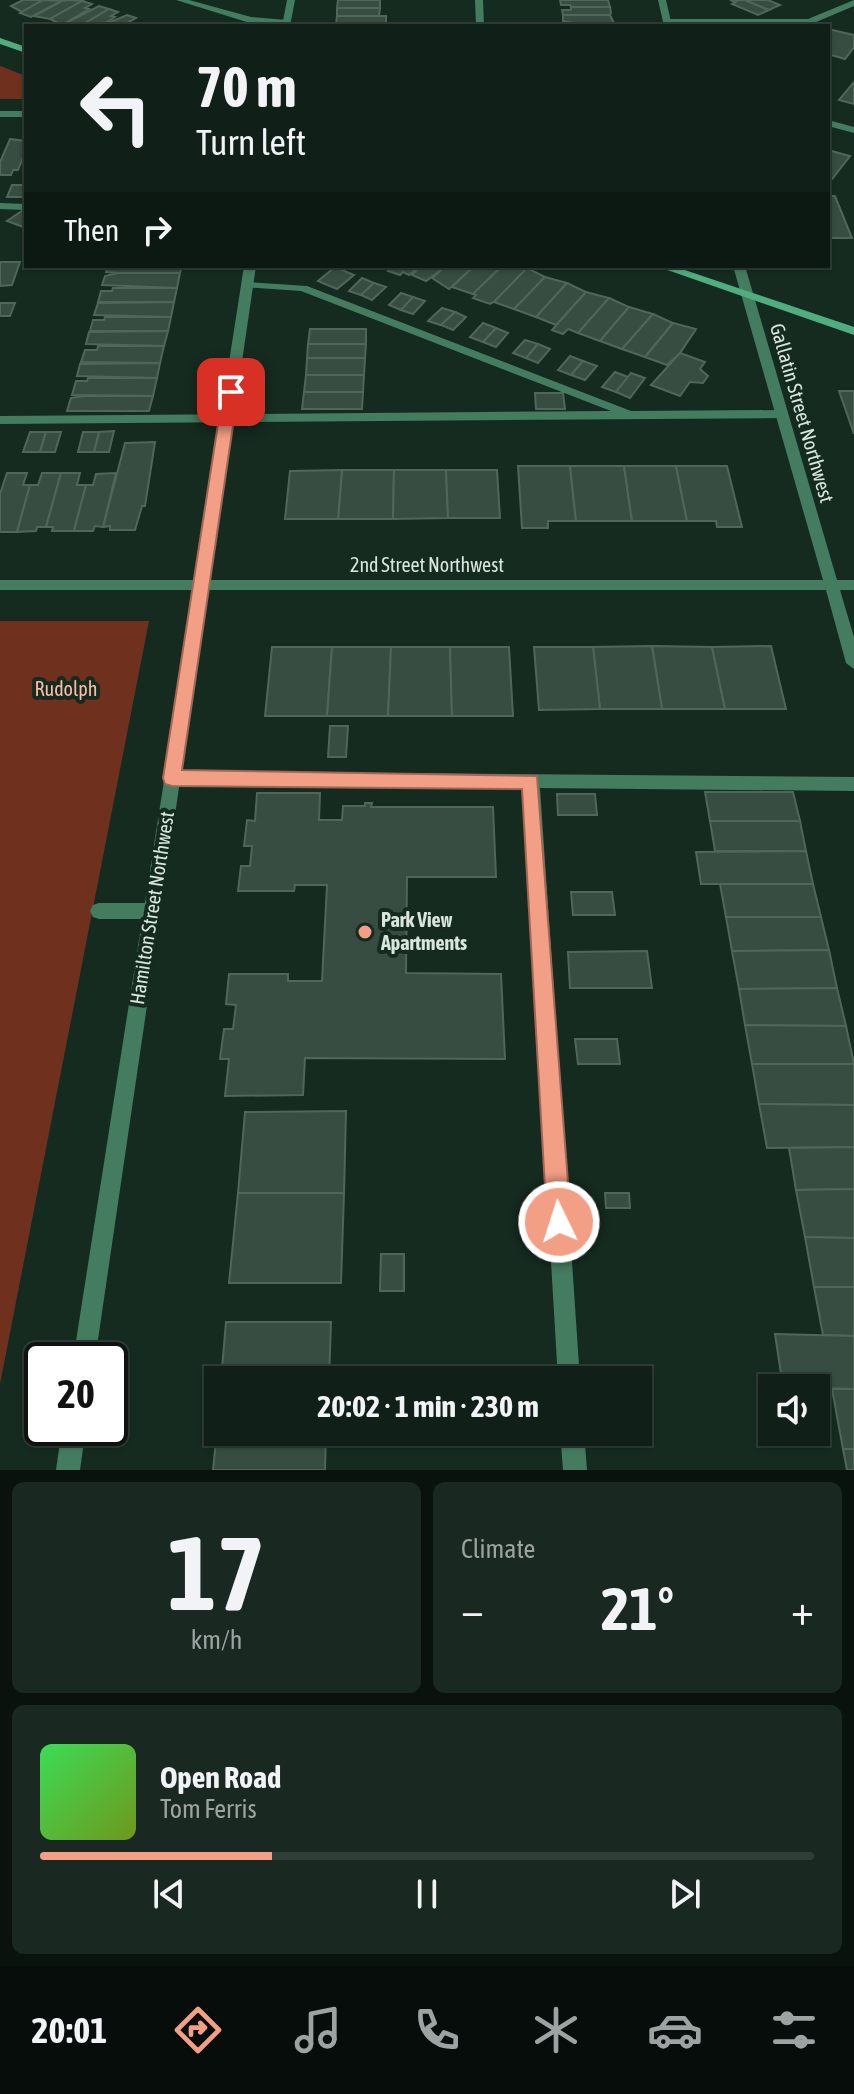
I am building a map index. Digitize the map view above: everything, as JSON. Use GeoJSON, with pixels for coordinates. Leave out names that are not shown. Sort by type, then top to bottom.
{"type":"FeatureCollection","features":[{"type":"Feature","properties":{"kind":"main road"},"geometry":{"type":"LineString","coordinates":[[0,41],[24,49]]}},
{"type":"Feature","properties":{"kind":"main road"},"geometry":{"type":"LineString","coordinates":[[668,268],[854,331]]}},
{"type":"Feature","properties":{"kind":"street"},"geometry":{"type":"LineString","coordinates":[[180,0],[250,20],[286,24],[291,0]]}},
{"type":"Feature","properties":{"kind":"street"},"geometry":{"type":"LineString","coordinates":[[479,0],[480,24]]}},
{"type":"Feature","properties":{"kind":"street"},"geometry":{"type":"LineString","coordinates":[[662,0],[668,24],[809,22],[854,3]]}},
{"type":"Feature","properties":{"kind":"street"},"geometry":{"type":"LineString","coordinates":[[0,114],[24,114]]}},
{"type":"Feature","properties":{"kind":"street"},"geometry":{"type":"LineString","coordinates":[[830,124],[854,130]]}},
{"type":"Feature","properties":{"kind":"street"},"geometry":{"type":"LineString","coordinates":[[0,221],[4,206],[24,207]]}},
{"type":"Feature","properties":{"kind":"street","name":"Hamilton Street Northwest"},"geometry":{"type":"LineString","coordinates":[[87,1342],[250,268]]}},
{"type":"Feature","properties":{"kind":"street","name":"Gallatin Street Northwest"},"geometry":{"type":"LineString","coordinates":[[740,268],[854,663]]}},
{"type":"Feature","properties":{"kind":"street"},"geometry":{"type":"LineString","coordinates":[[247,285],[303,288],[634,416]]}},
{"type":"Feature","properties":{"kind":"street"},"geometry":{"type":"LineString","coordinates":[[0,420],[781,414]]}},
{"type":"Feature","properties":{"kind":"street","name":"2nd Street Northwest"},"geometry":{"type":"LineString","coordinates":[[0,585],[854,585]]}},
{"type":"Feature","properties":{"kind":"street"},"geometry":{"type":"LineString","coordinates":[[172,778],[854,784]]}},
{"type":"Feature","properties":{"kind":"street"},"geometry":{"type":"LineString","coordinates":[[531,781],[568,1366]]}},
{"type":"Feature","properties":{"kind":"street"},"geometry":{"type":"LineString","coordinates":[[99,911],[152,911]]}},
{"type":"Feature","properties":{"kind":"street"},"geometry":{"type":"LineString","coordinates":[[68,1470],[71,1446]]}},
{"type":"Feature","properties":{"kind":"street"},"geometry":{"type":"LineString","coordinates":[[573,1446],[575,1470]]}},
{"type":"Feature","properties":{"kind":"green space"},"geometry":{"type":"Polygon","coordinates":[[[0,66],[24,75],[24,99],[0,99],[0,66]]]}},
{"type":"Feature","properties":{"kind":"green space","name":"Rudolph"},"geometry":{"type":"Polygon","coordinates":[[[0,621],[149,621],[0,1384],[0,621]]]}},
{"type":"Feature","properties":{"kind":"building"},"geometry":{"type":"Polygon","coordinates":[[[23,0],[43,0],[22,12],[11,6],[23,0]]]}},
{"type":"Feature","properties":{"kind":"building"},"geometry":{"type":"Polygon","coordinates":[[[43,0],[62,1],[31,17],[20,13],[43,0]]]}},
{"type":"Feature","properties":{"kind":"building"},"geometry":{"type":"Polygon","coordinates":[[[338,0],[380,0],[380,8],[337,8],[338,0]]]}},
{"type":"Feature","properties":{"kind":"building"},"geometry":{"type":"Polygon","coordinates":[[[560,0],[608,0],[610,7],[571,7],[561,5],[560,0]]]}},
{"type":"Feature","properties":{"kind":"building"},"geometry":{"type":"Polygon","coordinates":[[[730,0],[745,0],[769,10],[758,15],[732,4],[736,2],[730,0]]]}},
{"type":"Feature","properties":{"kind":"building"},"geometry":{"type":"Polygon","coordinates":[[[745,0],[768,0],[780,5],[769,10],[745,0]]]}},
{"type":"Feature","properties":{"kind":"building"},"geometry":{"type":"Polygon","coordinates":[[[62,1],[82,1],[50,19],[34,16],[62,1]]]}},
{"type":"Feature","properties":{"kind":"building"},"geometry":{"type":"Polygon","coordinates":[[[82,1],[92,4],[64,24],[50,19],[82,1]]]}},
{"type":"Feature","properties":{"kind":"building"},"geometry":{"type":"Polygon","coordinates":[[[99,6],[109,9],[83,24],[64,24],[99,6]]]}},
{"type":"Feature","properties":{"kind":"building"},"geometry":{"type":"Polygon","coordinates":[[[571,7],[610,7],[611,13],[563,15],[562,10],[571,10],[571,7]]]}},
{"type":"Feature","properties":{"kind":"building"},"geometry":{"type":"Polygon","coordinates":[[[337,8],[380,8],[379,16],[337,16],[337,8]]]}},
{"type":"Feature","properties":{"kind":"building"},"geometry":{"type":"Polygon","coordinates":[[[109,9],[118,12],[104,24],[83,24],[109,9]]]}},
{"type":"Feature","properties":{"kind":"building"},"geometry":{"type":"Polygon","coordinates":[[[127,15],[136,18],[126,24],[106,24],[127,15]]]}},
{"type":"Feature","properties":{"kind":"building"},"geometry":{"type":"Polygon","coordinates":[[[563,15],[610,15],[614,23],[573,23],[563,21],[563,15]]]}},
{"type":"Feature","properties":{"kind":"building"},"geometry":{"type":"Polygon","coordinates":[[[337,16],[386,16],[386,23],[336,24],[337,16]]]}},
{"type":"Feature","properties":{"kind":"building"},"geometry":{"type":"Polygon","coordinates":[[[830,29],[854,35],[854,47],[845,59],[830,55],[830,29]]]}},
{"type":"Feature","properties":{"kind":"building"},"geometry":{"type":"Polygon","coordinates":[[[854,82],[854,104],[839,100],[854,82]]]}},
{"type":"Feature","properties":{"kind":"building"},"geometry":{"type":"Polygon","coordinates":[[[10,139],[24,141],[24,155],[18,170],[13,170],[11,175],[0,175],[0,162],[10,139]]]}},
{"type":"Feature","properties":{"kind":"building"},"geometry":{"type":"Polygon","coordinates":[[[830,151],[850,156],[830,182],[830,151]]]}},
{"type":"Feature","properties":{"kind":"building"},"geometry":{"type":"Polygon","coordinates":[[[12,185],[24,185],[24,197],[7,197],[12,185]]]}},
{"type":"Feature","properties":{"kind":"building"},"geometry":{"type":"Polygon","coordinates":[[[830,196],[835,196],[852,238],[830,238],[830,196]]]}},
{"type":"Feature","properties":{"kind":"building"},"geometry":{"type":"Polygon","coordinates":[[[23,210],[24,210],[24,227],[7,221],[23,210]]]}},
{"type":"Feature","properties":{"kind":"building"},"geometry":{"type":"Polygon","coordinates":[[[0,262],[20,262],[12,285],[0,286],[0,262]]]}},
{"type":"Feature","properties":{"kind":"building"},"geometry":{"type":"Polygon","coordinates":[[[107,268],[181,268],[180,273],[106,272],[107,268]]]}},
{"type":"Feature","properties":{"kind":"building"},"geometry":{"type":"Polygon","coordinates":[[[334,268],[354,275],[337,289],[318,281],[334,268]]]}},
{"type":"Feature","properties":{"kind":"building"},"geometry":{"type":"Polygon","coordinates":[[[391,268],[418,268],[409,275],[388,271],[391,268]]]}},
{"type":"Feature","properties":{"kind":"building"},"geometry":{"type":"Polygon","coordinates":[[[418,268],[443,268],[426,281],[412,275],[418,268]]]}},
{"type":"Feature","properties":{"kind":"building"},"geometry":{"type":"Polygon","coordinates":[[[444,268],[472,268],[449,289],[432,278],[444,268]]]}},
{"type":"Feature","properties":{"kind":"building"},"geometry":{"type":"Polygon","coordinates":[[[472,268],[500,268],[473,294],[452,287],[472,268]]]}},
{"type":"Feature","properties":{"kind":"building"},"geometry":{"type":"Polygon","coordinates":[[[500,268],[527,268],[490,304],[473,298],[476,295],[473,294],[500,268]]]}},
{"type":"Feature","properties":{"kind":"building"},"geometry":{"type":"Polygon","coordinates":[[[527,268],[545,277],[514,309],[494,302],[527,268]]]}},
{"type":"Feature","properties":{"kind":"building"},"geometry":{"type":"Polygon","coordinates":[[[118,273],[180,273],[177,288],[102,285],[105,276],[118,273]]]}},
{"type":"Feature","properties":{"kind":"building"},"geometry":{"type":"Polygon","coordinates":[[[545,277],[567,283],[536,317],[514,309],[545,277]]]}},
{"type":"Feature","properties":{"kind":"building"},"geometry":{"type":"Polygon","coordinates":[[[362,278],[374,283],[361,295],[349,291],[362,278]]]}},
{"type":"Feature","properties":{"kind":"building"},"geometry":{"type":"Polygon","coordinates":[[[374,283],[386,287],[372,300],[361,295],[374,283]]]}},
{"type":"Feature","properties":{"kind":"building"},"geometry":{"type":"Polygon","coordinates":[[[567,283],[586,292],[556,325],[536,317],[567,283]]]}},
{"type":"Feature","properties":{"kind":"building"},"geometry":{"type":"Polygon","coordinates":[[[113,288],[177,288],[174,302],[98,302],[101,291],[112,291],[113,288]]]}},
{"type":"Feature","properties":{"kind":"building"},"geometry":{"type":"Polygon","coordinates":[[[586,292],[609,298],[578,333],[568,329],[563,334],[552,330],[586,292]]]}},
{"type":"Feature","properties":{"kind":"building"},"geometry":{"type":"Polygon","coordinates":[[[401,293],[413,297],[401,310],[389,305],[401,293]]]}},
{"type":"Feature","properties":{"kind":"building"},"geometry":{"type":"Polygon","coordinates":[[[413,297],[425,301],[413,314],[401,310],[413,297]]]}},
{"type":"Feature","properties":{"kind":"building"},"geometry":{"type":"Polygon","coordinates":[[[609,298],[629,307],[600,341],[578,333],[609,298]]]}},
{"type":"Feature","properties":{"kind":"building"},"geometry":{"type":"Polygon","coordinates":[[[174,302],[171,317],[94,315],[98,303],[174,302]]]}},
{"type":"Feature","properties":{"kind":"building"},"geometry":{"type":"Polygon","coordinates":[[[0,303],[15,303],[10,316],[0,316],[0,303]]]}},
{"type":"Feature","properties":{"kind":"building"},"geometry":{"type":"Polygon","coordinates":[[[629,307],[653,314],[622,349],[600,341],[629,307]]]}},
{"type":"Feature","properties":{"kind":"building"},"geometry":{"type":"Polygon","coordinates":[[[442,308],[455,312],[441,325],[428,321],[442,308]]]}},
{"type":"Feature","properties":{"kind":"building"},"geometry":{"type":"Polygon","coordinates":[[[455,312],[466,317],[453,330],[441,325],[455,312]]]}},
{"type":"Feature","properties":{"kind":"building"},"geometry":{"type":"Polygon","coordinates":[[[653,314],[673,323],[645,357],[622,349],[653,314]]]}},
{"type":"Feature","properties":{"kind":"building"},"geometry":{"type":"Polygon","coordinates":[[[105,317],[171,317],[168,331],[90,331],[93,320],[104,320],[105,317]]]}},
{"type":"Feature","properties":{"kind":"building"},"geometry":{"type":"Polygon","coordinates":[[[483,323],[496,328],[483,342],[470,337],[483,323]]]}},
{"type":"Feature","properties":{"kind":"building"},"geometry":{"type":"Polygon","coordinates":[[[673,323],[696,329],[680,353],[667,365],[645,357],[673,323]]]}},
{"type":"Feature","properties":{"kind":"building"},"geometry":{"type":"Polygon","coordinates":[[[496,328],[508,333],[496,347],[483,342],[496,328]]]}},
{"type":"Feature","properties":{"kind":"building"},"geometry":{"type":"Polygon","coordinates":[[[310,329],[366,329],[366,344],[308,344],[310,329]]]}},
{"type":"Feature","properties":{"kind":"building"},"geometry":{"type":"Polygon","coordinates":[[[168,331],[164,346],[86,344],[89,332],[168,331]]]}},
{"type":"Feature","properties":{"kind":"building"},"geometry":{"type":"Polygon","coordinates":[[[525,340],[538,344],[526,358],[513,353],[525,340]]]}},
{"type":"Feature","properties":{"kind":"building"},"geometry":{"type":"Polygon","coordinates":[[[308,344],[366,344],[365,358],[307,358],[308,344]]]}},
{"type":"Feature","properties":{"kind":"building"},"geometry":{"type":"Polygon","coordinates":[[[538,344],[550,349],[538,363],[526,358],[538,344]]]}},
{"type":"Feature","properties":{"kind":"building"},"geometry":{"type":"Polygon","coordinates":[[[98,346],[164,346],[160,363],[81,362],[85,350],[97,350],[98,346]]]}},
{"type":"Feature","properties":{"kind":"building"},"geometry":{"type":"Polygon","coordinates":[[[680,353],[705,362],[700,369],[708,376],[703,383],[690,382],[680,396],[651,385],[680,353]]]}},
{"type":"Feature","properties":{"kind":"building"},"geometry":{"type":"Polygon","coordinates":[[[570,356],[583,361],[571,375],[558,370],[570,356]]]}},
{"type":"Feature","properties":{"kind":"building"},"geometry":{"type":"Polygon","coordinates":[[[307,358],[365,358],[364,375],[306,375],[307,358]]]}},
{"type":"Feature","properties":{"kind":"building"},"geometry":{"type":"Polygon","coordinates":[[[583,361],[597,366],[585,380],[571,375],[583,361]]]}},
{"type":"Feature","properties":{"kind":"building"},"geometry":{"type":"Polygon","coordinates":[[[160,363],[157,378],[77,376],[80,364],[160,363]]]}},
{"type":"Feature","properties":{"kind":"building"},"geometry":{"type":"Polygon","coordinates":[[[615,372],[628,377],[616,392],[602,387],[615,372]]]}},
{"type":"Feature","properties":{"kind":"building"},"geometry":{"type":"Polygon","coordinates":[[[631,373],[645,378],[630,398],[616,392],[631,373]]]}},
{"type":"Feature","properties":{"kind":"building"},"geometry":{"type":"Polygon","coordinates":[[[306,375],[364,375],[363,392],[304,392],[306,375]]]}},
{"type":"Feature","properties":{"kind":"building"},"geometry":{"type":"Polygon","coordinates":[[[88,378],[157,378],[153,396],[72,395],[76,381],[87,381],[88,378]]]}},
{"type":"Feature","properties":{"kind":"building"},"geometry":{"type":"Polygon","coordinates":[[[839,391],[854,391],[854,434],[839,391]]]}},
{"type":"Feature","properties":{"kind":"building"},"geometry":{"type":"Polygon","coordinates":[[[304,392],[363,392],[362,409],[302,409],[304,392]]]}},
{"type":"Feature","properties":{"kind":"building"},"geometry":{"type":"Polygon","coordinates":[[[535,393],[563,393],[565,409],[536,409],[535,393]]]}},
{"type":"Feature","properties":{"kind":"building"},"geometry":{"type":"Polygon","coordinates":[[[153,396],[149,411],[67,411],[71,398],[153,396]]]}},
{"type":"Feature","properties":{"kind":"building"},"geometry":{"type":"Polygon","coordinates":[[[114,431],[109,452],[94,452],[99,432],[114,431]]]}},
{"type":"Feature","properties":{"kind":"building"},"geometry":{"type":"Polygon","coordinates":[[[30,432],[46,432],[40,452],[23,452],[30,432]]]}},
{"type":"Feature","properties":{"kind":"building"},"geometry":{"type":"Polygon","coordinates":[[[46,432],[61,432],[55,452],[40,452],[46,432]]]}},
{"type":"Feature","properties":{"kind":"building"},"geometry":{"type":"Polygon","coordinates":[[[83,432],[99,432],[94,452],[78,452],[83,432]]]}},
{"type":"Feature","properties":{"kind":"building"},"geometry":{"type":"Polygon","coordinates":[[[155,442],[145,506],[142,506],[135,530],[103,527],[125,443],[155,442]]]}},
{"type":"Feature","properties":{"kind":"building"},"geometry":{"type":"Polygon","coordinates":[[[518,466],[570,466],[576,521],[548,521],[548,528],[522,528],[518,466]]]}},
{"type":"Feature","properties":{"kind":"building"},"geometry":{"type":"Polygon","coordinates":[[[570,466],[624,466],[632,521],[576,521],[570,466]]]}},
{"type":"Feature","properties":{"kind":"building"},"geometry":{"type":"Polygon","coordinates":[[[624,466],[676,466],[687,521],[632,521],[624,466]]]}},
{"type":"Feature","properties":{"kind":"building"},"geometry":{"type":"Polygon","coordinates":[[[676,466],[727,466],[742,527],[717,527],[716,521],[687,521],[676,466]]]}},
{"type":"Feature","properties":{"kind":"building"},"geometry":{"type":"Polygon","coordinates":[[[342,470],[394,470],[393,519],[338,519],[342,470]]]}},
{"type":"Feature","properties":{"kind":"building"},"geometry":{"type":"Polygon","coordinates":[[[342,470],[338,519],[285,519],[290,471],[342,470]]]}},
{"type":"Feature","properties":{"kind":"building"},"geometry":{"type":"Polygon","coordinates":[[[394,470],[446,470],[448,518],[393,519],[394,470]]]}},
{"type":"Feature","properties":{"kind":"building"},"geometry":{"type":"Polygon","coordinates":[[[446,470],[497,470],[500,518],[448,518],[446,470]]]}},
{"type":"Feature","properties":{"kind":"building"},"geometry":{"type":"Polygon","coordinates":[[[7,473],[27,473],[23,485],[30,485],[17,532],[0,532],[0,494],[7,473]]]}},
{"type":"Feature","properties":{"kind":"building"},"geometry":{"type":"Polygon","coordinates":[[[42,473],[61,473],[46,527],[17,532],[30,485],[38,485],[42,473]]]}},
{"type":"Feature","properties":{"kind":"building"},"geometry":{"type":"Polygon","coordinates":[[[61,473],[80,473],[77,485],[86,485],[74,531],[52,531],[53,527],[46,527],[61,473]]]}},
{"type":"Feature","properties":{"kind":"building"},"geometry":{"type":"Polygon","coordinates":[[[116,473],[103,527],[95,526],[93,531],[74,531],[86,485],[93,485],[96,474],[116,473]]]}},
{"type":"Feature","properties":{"kind":"building"},"geometry":{"type":"Polygon","coordinates":[[[652,646],[712,647],[725,709],[662,709],[652,646]]]}},
{"type":"Feature","properties":{"kind":"building"},"geometry":{"type":"Polygon","coordinates":[[[652,646],[662,709],[600,709],[593,647],[652,646]]]}},
{"type":"Feature","properties":{"kind":"building"},"geometry":{"type":"Polygon","coordinates":[[[771,646],[786,709],[725,709],[712,647],[771,646]]]}},
{"type":"Feature","properties":{"kind":"building"},"geometry":{"type":"Polygon","coordinates":[[[272,647],[332,647],[327,716],[265,716],[272,647]]]}},
{"type":"Feature","properties":{"kind":"building"},"geometry":{"type":"Polygon","coordinates":[[[332,647],[391,647],[388,716],[327,716],[332,647]]]}},
{"type":"Feature","properties":{"kind":"building"},"geometry":{"type":"Polygon","coordinates":[[[391,647],[450,647],[452,716],[388,716],[391,647]]]}},
{"type":"Feature","properties":{"kind":"building"},"geometry":{"type":"Polygon","coordinates":[[[450,647],[509,647],[513,716],[452,716],[450,647]]]}},
{"type":"Feature","properties":{"kind":"building"},"geometry":{"type":"Polygon","coordinates":[[[534,647],[593,647],[600,709],[539,710],[534,647]]]}},
{"type":"Feature","properties":{"kind":"building"},"geometry":{"type":"Polygon","coordinates":[[[330,726],[348,726],[346,757],[328,757],[330,726]]]}},
{"type":"Feature","properties":{"kind":"building"},"geometry":{"type":"Polygon","coordinates":[[[705,792],[793,792],[800,821],[710,821],[705,792]]]}},
{"type":"Feature","properties":{"kind":"building","name":"Park View Apartments"},"geometry":{"type":"Polygon","coordinates":[[[257,793],[320,793],[319,820],[342,820],[343,806],[365,806],[365,803],[372,803],[371,807],[493,807],[496,877],[407,877],[406,973],[501,974],[505,1059],[305,1058],[303,1095],[225,1096],[229,1059],[220,1059],[224,1029],[233,1029],[236,1005],[226,1004],[229,974],[288,974],[288,981],[322,981],[327,885],[295,885],[294,891],[238,891],[241,866],[250,866],[252,846],[244,846],[247,820],[255,821],[257,793]]]}},
{"type":"Feature","properties":{"kind":"building"},"geometry":{"type":"Polygon","coordinates":[[[557,794],[595,794],[597,815],[558,815],[557,794]]]}},
{"type":"Feature","properties":{"kind":"building"},"geometry":{"type":"Polygon","coordinates":[[[710,821],[800,821],[806,851],[715,851],[710,821]]]}},
{"type":"Feature","properties":{"kind":"building"},"geometry":{"type":"Polygon","coordinates":[[[806,851],[813,884],[701,884],[696,852],[806,851]]]}},
{"type":"Feature","properties":{"kind":"building"},"geometry":{"type":"Polygon","coordinates":[[[720,884],[813,884],[821,917],[726,917],[720,884]]]}},
{"type":"Feature","properties":{"kind":"building"},"geometry":{"type":"Polygon","coordinates":[[[571,892],[612,892],[615,915],[573,915],[571,892]]]}},
{"type":"Feature","properties":{"kind":"building"},"geometry":{"type":"Polygon","coordinates":[[[726,917],[821,917],[829,950],[732,951],[726,917]]]}},
{"type":"Feature","properties":{"kind":"building"},"geometry":{"type":"Polygon","coordinates":[[[829,950],[837,988],[739,989],[732,951],[829,950]]]}},
{"type":"Feature","properties":{"kind":"building"},"geometry":{"type":"Polygon","coordinates":[[[647,951],[652,988],[570,988],[568,952],[647,951]]]}},
{"type":"Feature","properties":{"kind":"building"},"geometry":{"type":"Polygon","coordinates":[[[837,988],[846,1026],[745,1025],[739,989],[837,988]]]}},
{"type":"Feature","properties":{"kind":"building"},"geometry":{"type":"Polygon","coordinates":[[[745,1025],[846,1026],[854,1064],[752,1064],[745,1025]]]}},
{"type":"Feature","properties":{"kind":"building"},"geometry":{"type":"Polygon","coordinates":[[[575,1039],[617,1039],[620,1064],[578,1064],[575,1039]]]}},
{"type":"Feature","properties":{"kind":"building"},"geometry":{"type":"Polygon","coordinates":[[[752,1064],[854,1064],[854,1105],[759,1104],[752,1064]]]}},
{"type":"Feature","properties":{"kind":"building"},"geometry":{"type":"Polygon","coordinates":[[[759,1104],[854,1105],[854,1147],[767,1148],[759,1104]]]}},
{"type":"Feature","properties":{"kind":"building"},"geometry":{"type":"Polygon","coordinates":[[[346,1111],[344,1193],[238,1193],[245,1112],[346,1111]]]}},
{"type":"Feature","properties":{"kind":"building"},"geometry":{"type":"Polygon","coordinates":[[[854,1147],[854,1189],[796,1190],[789,1148],[854,1147]]]}},
{"type":"Feature","properties":{"kind":"building"},"geometry":{"type":"Polygon","coordinates":[[[854,1189],[854,1238],[805,1237],[796,1190],[854,1189]]]}},
{"type":"Feature","properties":{"kind":"building"},"geometry":{"type":"Polygon","coordinates":[[[238,1193],[344,1193],[341,1283],[229,1283],[238,1193]]]}},
{"type":"Feature","properties":{"kind":"building"},"geometry":{"type":"Polygon","coordinates":[[[605,1193],[629,1193],[630,1208],[606,1208],[605,1193]]]}},
{"type":"Feature","properties":{"kind":"building"},"geometry":{"type":"Polygon","coordinates":[[[805,1237],[854,1238],[854,1287],[814,1287],[805,1237]]]}},
{"type":"Feature","properties":{"kind":"building"},"geometry":{"type":"Polygon","coordinates":[[[381,1254],[404,1254],[404,1291],[380,1291],[381,1254]]]}},
{"type":"Feature","properties":{"kind":"building"},"geometry":{"type":"Polygon","coordinates":[[[814,1287],[854,1287],[854,1336],[823,1335],[814,1287]]]}},
{"type":"Feature","properties":{"kind":"building"},"geometry":{"type":"Polygon","coordinates":[[[226,1322],[331,1322],[329,1366],[222,1366],[226,1322]]]}},
{"type":"Feature","properties":{"kind":"building"},"geometry":{"type":"Polygon","coordinates":[[[775,1334],[854,1336],[854,1389],[830,1388],[830,1374],[781,1374],[775,1334]]]}},
{"type":"Feature","properties":{"kind":"building"},"geometry":{"type":"Polygon","coordinates":[[[832,1389],[854,1389],[854,1449],[843,1449],[832,1389]]]}},
{"type":"Feature","properties":{"kind":"building"},"geometry":{"type":"Polygon","coordinates":[[[216,1446],[326,1446],[325,1470],[213,1470],[216,1446]]]}},
{"type":"Feature","properties":{"kind":"building"},"geometry":{"type":"Polygon","coordinates":[[[843,1449],[854,1449],[854,1470],[847,1470],[843,1449]]]}},
{"type":"Feature","properties":{"kind":"place","name":"Park View Apartments"},"geometry":{"type":"Point","coordinates":[365,932]}},
{"type":"Feature","properties":{"kind":"route"},"geometry":{"type":"LineString","coordinates":[[231,392],[172,778],[531,781],[559,1222]]}}]}
